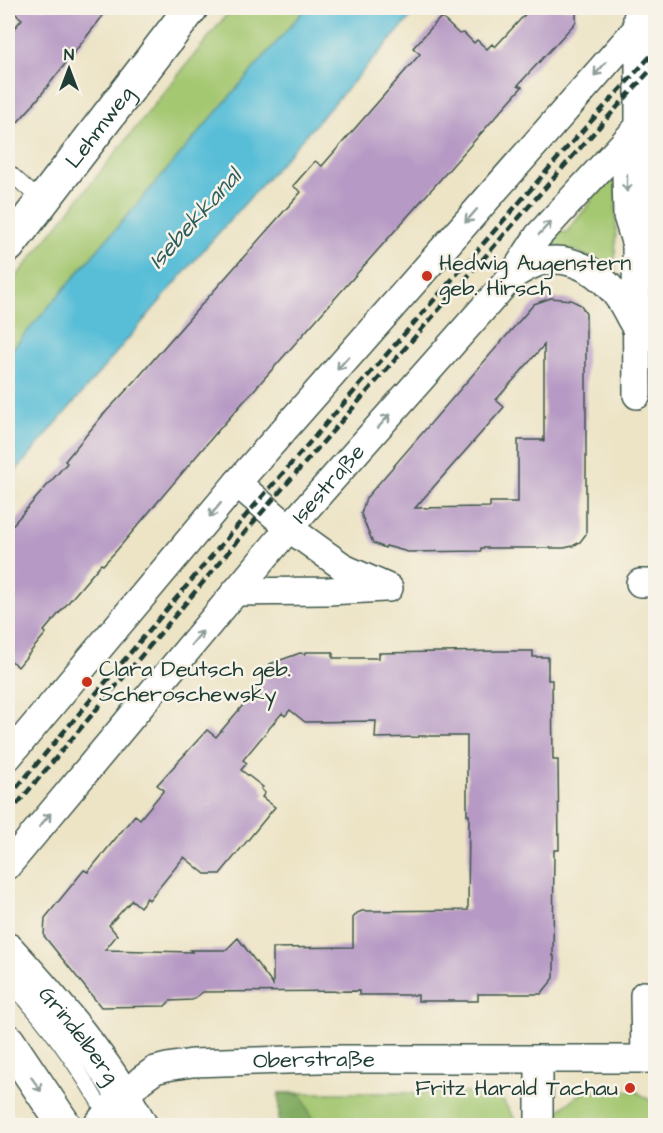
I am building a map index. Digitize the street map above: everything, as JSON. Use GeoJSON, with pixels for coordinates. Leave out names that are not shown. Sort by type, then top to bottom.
{"type":"FeatureCollection","features":[{"type":"Feature","properties":{"kind":"main road","name":"Lehmweg"},"geometry":{"type":"LineString","coordinates":[[8,246],[191,8]]}},
{"type":"Feature","properties":{"kind":"main road","name":"Grindelberg"},"geometry":{"type":"LineString","coordinates":[[8,950],[82,1036],[111,1116],[141,1125]]}},
{"type":"Feature","properties":{"kind":"main road"},"geometry":{"type":"LineString","coordinates":[[8,1041],[66,1125]]}},
{"type":"Feature","properties":{"kind":"street"},"geometry":{"type":"LineString","coordinates":[[637,395],[636,245],[649,219],[650,173],[644,12]]}},
{"type":"Feature","properties":{"kind":"street"},"geometry":{"type":"LineString","coordinates":[[8,757],[237,483],[644,12]]}},
{"type":"Feature","properties":{"kind":"street","name":"Isestraße"},"geometry":{"type":"LineString","coordinates":[[8,865],[289,528],[512,276],[538,236],[647,117]]}},
{"type":"Feature","properties":{"kind":"street"},"geometry":{"type":"LineString","coordinates":[[512,276],[527,267],[548,261],[559,261],[590,270],[609,286],[620,300],[637,330]]}},
{"type":"Feature","properties":{"kind":"street"},"geometry":{"type":"LineString","coordinates":[[235,592],[389,588],[346,569],[289,528],[237,483]]}},
{"type":"Feature","properties":{"kind":"street"},"geometry":{"type":"LineString","coordinates":[[644,995],[650,1059]]}},
{"type":"Feature","properties":{"kind":"street","name":"Oberstraße"},"geometry":{"type":"LineString","coordinates":[[111,1116],[141,1080],[155,1070],[192,1063],[291,1059],[650,1059]]}},
{"type":"Feature","properties":{"kind":"street"},"geometry":{"type":"LineString","coordinates":[[539,1059],[539,1125]]}},
{"type":"Feature","properties":{"kind":"lane"},"geometry":{"type":"LineString","coordinates":[[8,171],[42,202]]}},
{"type":"Feature","properties":{"kind":"lane"},"geometry":{"type":"LineString","coordinates":[[8,981],[33,1008],[111,1116]]}},
{"type":"Feature","properties":{"kind":"green space"},"geometry":{"type":"Polygon","coordinates":[[[232,8],[306,8],[8,354],[8,287],[232,8]]]}},
{"type":"Feature","properties":{"kind":"green space"},"geometry":{"type":"Polygon","coordinates":[[[617,165],[615,273],[579,252],[550,245],[548,241],[557,230],[566,233],[591,202],[590,193],[617,165]]]}},
{"type":"Feature","properties":{"kind":"green space"},"geometry":{"type":"Polygon","coordinates":[[[584,1091],[636,1091],[655,1104],[655,1125],[556,1125],[557,1112],[584,1091]]]}},
{"type":"Feature","properties":{"kind":"green space"},"geometry":{"type":"Polygon","coordinates":[[[279,1093],[498,1093],[516,1121],[516,1125],[279,1125],[279,1093]]]}},
{"type":"Feature","properties":{"kind":"green space"},"geometry":{"type":"Polygon","coordinates":[[[279,1093],[301,1094],[315,1125],[279,1125],[279,1093]]]}},
{"type":"Feature","properties":{"kind":"water","name":"Isebekkanal"},"geometry":{"type":"Polygon","coordinates":[[[306,8],[419,8],[206,247],[8,480],[8,354],[306,8]]]}},
{"type":"Feature","properties":{"kind":"building"},"geometry":{"type":"Polygon","coordinates":[[[8,8],[109,8],[33,105],[8,133],[8,36],[22,19],[8,8]]]}},
{"type":"Feature","properties":{"kind":"building"},"geometry":{"type":"Polygon","coordinates":[[[531,8],[576,8],[576,22],[518,85],[522,87],[216,433],[117,550],[103,565],[101,564],[44,631],[46,633],[18,667],[8,658],[8,530],[67,463],[65,461],[102,416],[301,192],[293,186],[315,161],[322,166],[420,54],[413,48],[441,17],[459,34],[464,33],[474,43],[477,40],[487,49],[492,44],[495,47],[531,8]]]}},
{"type":"Feature","properties":{"kind":"building"},"geometry":{"type":"Polygon","coordinates":[[[551,298],[571,300],[581,305],[586,314],[586,534],[580,542],[564,548],[481,548],[481,551],[408,552],[386,546],[385,548],[373,543],[361,514],[366,498],[534,304],[551,298]],[[544,345],[496,400],[504,407],[415,508],[490,507],[490,502],[518,502],[518,440],[543,440],[544,442],[544,345]]]}},
{"type":"Feature","properties":{"kind":"building"},"geometry":{"type":"Polygon","coordinates":[[[533,651],[533,657],[548,657],[548,680],[552,680],[553,760],[558,760],[559,850],[554,850],[554,978],[541,994],[478,994],[478,1001],[418,1001],[418,995],[359,995],[359,991],[203,992],[192,1000],[170,1001],[165,1006],[101,1007],[44,936],[45,918],[84,870],[88,872],[135,815],[140,819],[164,790],[157,785],[207,730],[216,737],[266,678],[261,675],[270,664],[300,653],[305,654],[305,652],[333,652],[333,658],[379,658],[379,653],[533,651]],[[290,710],[285,716],[282,713],[243,760],[247,763],[241,770],[263,787],[261,789],[265,793],[262,797],[275,807],[220,874],[205,874],[184,857],[149,900],[147,898],[140,907],[132,900],[109,925],[117,935],[105,950],[192,952],[190,950],[226,950],[238,938],[273,985],[273,948],[353,947],[353,918],[362,911],[468,910],[467,736],[375,738],[376,721],[305,722],[290,710]]]}},
{"type":"Feature","properties":{"kind":"railway"},"geometry":{"type":"LineString","coordinates":[[8,798],[248,513],[565,150],[656,50]]}},
{"type":"Feature","properties":{"kind":"railway"},"geometry":{"type":"LineString","coordinates":[[8,815],[256,519],[656,64]]}},
{"type":"Feature","properties":{"kind":"place","name":"Hedwig Augenstern geb. Hirsch"},"geometry":{"type":"Point","coordinates":[427,276]}},
{"type":"Feature","properties":{"kind":"place","name":"Clara Deutsch geb. Scheroschewsky"},"geometry":{"type":"Point","coordinates":[87,682]}},
{"type":"Feature","properties":{"kind":"place","name":"Fritz Harald Tachau"},"geometry":{"type":"Point","coordinates":[630,1088]}}]}
